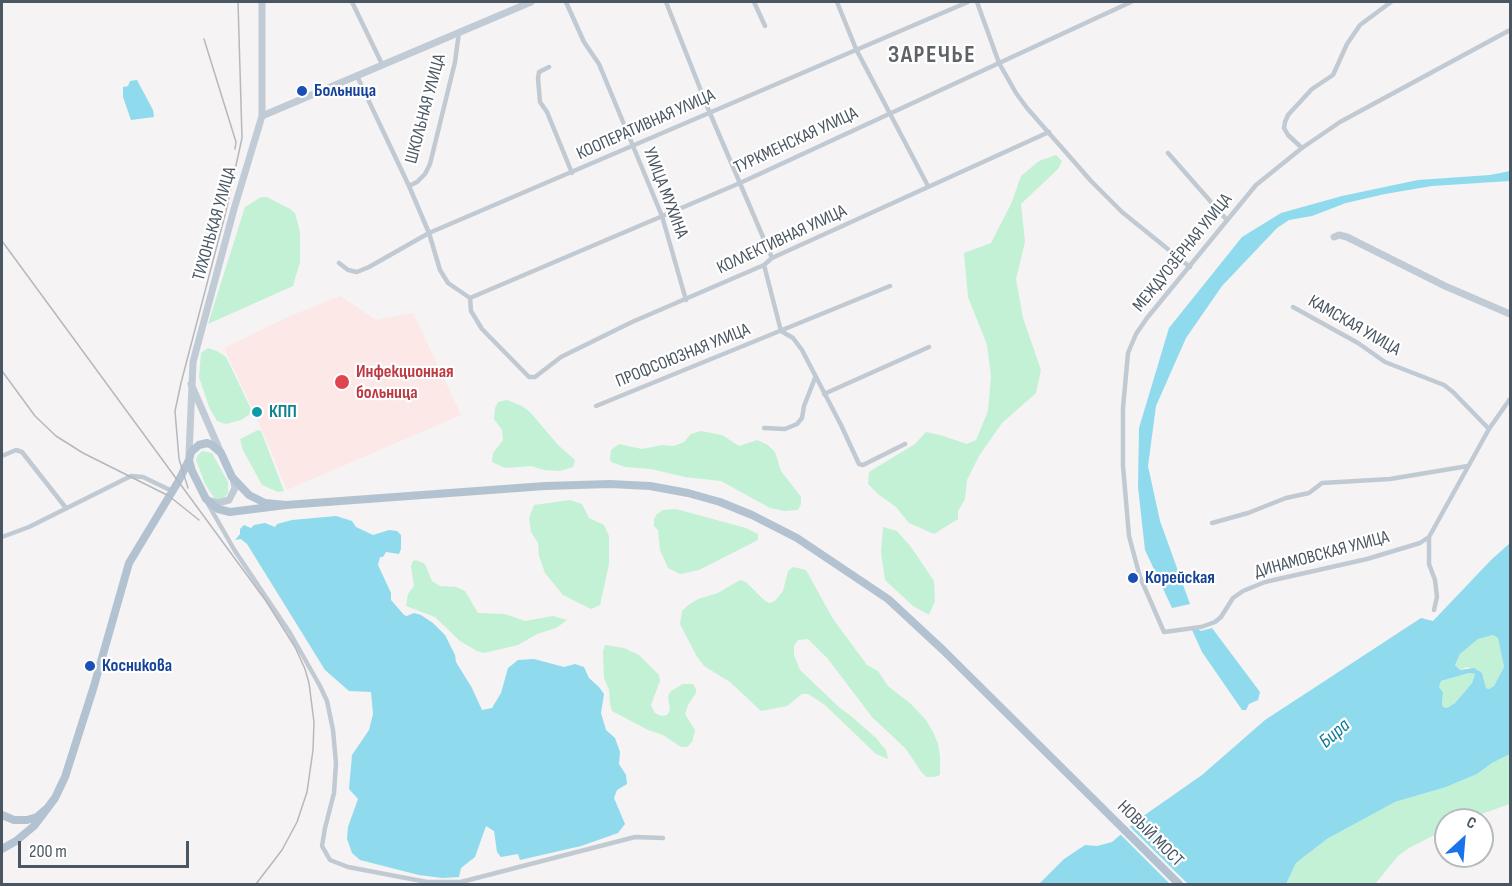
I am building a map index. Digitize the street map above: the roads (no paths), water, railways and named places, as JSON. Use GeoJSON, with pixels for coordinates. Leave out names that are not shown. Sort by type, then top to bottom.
{"type":"FeatureCollection","features":[{"type":"Feature","properties":{"kind":"main road"},"geometry":{"type":"LineString","coordinates":[[2,849],[34,826],[56,798],[94,686],[129,563],[196,446],[203,443],[212,445],[221,453],[232,477],[245,492],[254,498],[266,503],[286,506]]}},
{"type":"Feature","properties":{"kind":"main road"},"geometry":{"type":"LineString","coordinates":[[189,458],[192,471],[206,499]]}},
{"type":"Feature","properties":{"kind":"main road","name":"НОВЫЙ МОСТ"},"geometry":{"type":"LineString","coordinates":[[206,499],[218,509],[230,512],[545,486],[610,484],[669,489],[720,502],[797,538],[888,599],[937,644],[1179,885]]}},
{"type":"Feature","properties":{"kind":"main road"},"geometry":{"type":"LineString","coordinates":[[2,815],[14,820],[33,819],[56,798]]}},
{"type":"Feature","properties":{"kind":"street","name":"ТИХОНЬКАЯ УЛИЦА"},"geometry":{"type":"LineString","coordinates":[[189,458],[193,362],[234,209],[262,116],[262,2]]}},
{"type":"Feature","properties":{"kind":"street"},"geometry":{"type":"LineString","coordinates":[[352,2],[382,64]]}},
{"type":"Feature","properties":{"kind":"street","name":"ШКОЛЬНАЯ УЛИЦА"},"geometry":{"type":"LineString","coordinates":[[262,116],[531,2]]}},
{"type":"Feature","properties":{"kind":"street","name":"УЛИЦА МУХИНА"},"geometry":{"type":"LineString","coordinates":[[566,2],[584,42],[599,64],[662,216],[686,300]]}},
{"type":"Feature","properties":{"kind":"street"},"geometry":{"type":"LineString","coordinates":[[666,2],[771,258]]}},
{"type":"Feature","properties":{"kind":"street"},"geometry":{"type":"LineString","coordinates":[[754,2],[765,26]]}},
{"type":"Feature","properties":{"kind":"street"},"geometry":{"type":"LineString","coordinates":[[837,2],[856,49],[928,186]]}},
{"type":"Feature","properties":{"kind":"street","name":"КООПЕРАТИВНАЯ УЛИЦА"},"geometry":{"type":"LineString","coordinates":[[339,263],[348,270],[357,272],[429,233],[572,173],[709,111],[968,2]]}},
{"type":"Feature","properties":{"kind":"street"},"geometry":{"type":"LineString","coordinates":[[977,2],[999,63],[1016,93],[1091,182],[1122,212],[1190,267]]}},
{"type":"Feature","properties":{"kind":"street","name":"ТУРКМЕНСКАЯ УЛИЦА"},"geometry":{"type":"LineString","coordinates":[[470,298],[740,183],[889,112],[1131,2]]}},
{"type":"Feature","properties":{"kind":"street"},"geometry":{"type":"LineString","coordinates":[[1302,148],[1284,128],[1288,115],[1312,89],[1333,75],[1347,44],[1360,25],[1390,2]]}},
{"type":"Feature","properties":{"kind":"street","name":"МЕЖДУОЗЁРНАЯ УЛИЦА"},"geometry":{"type":"LineString","coordinates":[[1164,632],[1140,577],[1129,536],[1123,466],[1123,408],[1128,353],[1132,342],[1147,318],[1190,267],[1226,219],[1256,186],[1302,148],[1340,122],[1510,30]]}},
{"type":"Feature","properties":{"kind":"street","name":"ШКОЛЬНАЯ УЛИЦА"},"geometry":{"type":"LineString","coordinates":[[408,186],[417,182],[425,174],[430,164],[455,62],[459,32]]}},
{"type":"Feature","properties":{"kind":"street"},"geometry":{"type":"LineString","coordinates":[[549,67],[540,72],[538,78],[540,102],[547,112],[572,173]]}},
{"type":"Feature","properties":{"kind":"street","name":"ШКОЛЬНАЯ УЛИЦА"},"geometry":{"type":"LineString","coordinates":[[357,76],[429,233],[440,270],[448,283],[470,298]]}},
{"type":"Feature","properties":{"kind":"street","name":"КОЛЛЕКТИВНАЯ УЛИЦА"},"geometry":{"type":"LineString","coordinates":[[470,298],[471,311],[482,329],[529,377],[535,377],[561,357],[632,322],[764,265],[771,258],[833,232],[928,186],[1049,132]]}},
{"type":"Feature","properties":{"kind":"street"},"geometry":{"type":"LineString","coordinates":[[1168,153],[1226,219]]}},
{"type":"Feature","properties":{"kind":"street"},"geometry":{"type":"LineString","coordinates":[[1334,237],[1339,235],[1347,237],[1445,286],[1510,314]]}},
{"type":"Feature","properties":{"kind":"street"},"geometry":{"type":"LineString","coordinates":[[764,265],[781,331],[793,338],[802,350],[859,464],[863,465],[905,444]]}},
{"type":"Feature","properties":{"kind":"street","name":"ПРОФСОЮЗНАЯ УЛИЦА"},"geometry":{"type":"LineString","coordinates":[[596,406],[890,286]]}},
{"type":"Feature","properties":{"kind":"street","name":"КАМСКАЯ УЛИЦА"},"geometry":{"type":"LineString","coordinates":[[1293,307],[1358,343],[1385,362],[1444,385],[1454,392],[1489,429]]}},
{"type":"Feature","properties":{"kind":"street"},"geometry":{"type":"LineString","coordinates":[[824,394],[929,347]]}},
{"type":"Feature","properties":{"kind":"street"},"geometry":{"type":"LineString","coordinates":[[764,428],[784,429],[797,424],[802,418],[804,406],[815,378]]}},
{"type":"Feature","properties":{"kind":"street"},"geometry":{"type":"LineString","coordinates":[[191,381],[221,453]]}},
{"type":"Feature","properties":{"kind":"street"},"geometry":{"type":"LineString","coordinates":[[1434,610],[1437,597],[1435,580],[1429,564],[1429,537],[1489,429],[1510,399]]}},
{"type":"Feature","properties":{"kind":"street"},"geometry":{"type":"LineString","coordinates":[[2,456],[16,450],[22,452],[66,508]]}},
{"type":"Feature","properties":{"kind":"street"},"geometry":{"type":"LineString","coordinates":[[1212,523],[1248,513],[1286,498],[1309,493],[1322,483],[1390,479],[1468,466]]}},
{"type":"Feature","properties":{"kind":"street"},"geometry":{"type":"LineString","coordinates":[[2,537],[29,527],[131,477],[143,477],[172,491]]}},
{"type":"Feature","properties":{"kind":"street"},"geometry":{"type":"LineString","coordinates":[[206,499],[219,503],[229,500],[235,488],[232,477]]}},
{"type":"Feature","properties":{"kind":"street"},"geometry":{"type":"LineString","coordinates":[[206,499],[235,551],[296,643],[327,701],[336,763],[334,794],[322,846],[330,860],[348,867],[427,882],[450,883],[473,880],[635,837],[663,838]]}},
{"type":"Feature","properties":{"kind":"street","name":"ДИНАМОВСКАЯ УЛИЦА"},"geometry":{"type":"LineString","coordinates":[[1164,632],[1201,627],[1215,622],[1233,598],[1264,582],[1367,559],[1420,543],[1429,537]]}},
{"type":"Feature","properties":{"kind":"water"},"geometry":{"type":"Polygon","coordinates":[[[137,80],[153,110],[154,117],[131,120],[123,97],[123,87],[128,86],[130,81],[137,80]]]}},
{"type":"Feature","properties":{"kind":"water"},"geometry":{"type":"Polygon","coordinates":[[[1510,171],[1510,181],[1432,186],[1385,194],[1346,203],[1312,216],[1289,220],[1277,228],[1222,286],[1186,338],[1156,406],[1148,466],[1160,521],[1190,604],[1172,608],[1145,550],[1138,487],[1139,428],[1169,328],[1242,237],[1281,213],[1342,196],[1418,180],[1490,175],[1510,171]]]}},
{"type":"Feature","properties":{"kind":"water"},"geometry":{"type":"Polygon","coordinates":[[[336,516],[352,521],[356,527],[373,535],[389,530],[397,531],[401,535],[399,554],[386,552],[383,557],[380,557],[378,565],[391,593],[391,600],[404,615],[414,613],[421,615],[445,635],[456,662],[482,710],[492,708],[501,693],[508,668],[518,660],[534,659],[564,667],[575,664],[584,667],[589,678],[604,694],[601,713],[606,730],[615,738],[620,752],[619,764],[626,775],[627,784],[617,790],[614,798],[625,824],[618,833],[581,846],[520,860],[518,854],[501,857],[497,852],[494,831],[486,826],[475,857],[461,868],[459,877],[442,878],[419,875],[360,860],[352,853],[347,839],[348,827],[358,799],[349,789],[352,755],[369,730],[373,714],[371,692],[349,691],[325,670],[247,544],[241,539],[235,540],[244,525],[251,528],[254,525],[265,523],[275,527],[277,524],[292,520],[336,516]]]}},
{"type":"Feature","properties":{"kind":"water","name":"Бира"},"geometry":{"type":"Polygon","coordinates":[[[1510,543],[1510,754],[1477,774],[1446,787],[1395,802],[1327,839],[1296,863],[1286,884],[1039,884],[1064,859],[1085,845],[1097,846],[1112,842],[1139,819],[1202,775],[1265,720],[1421,618],[1433,621],[1510,543]],[[1493,635],[1478,639],[1460,654],[1455,665],[1460,670],[1474,668],[1482,673],[1486,688],[1489,689],[1494,686],[1504,667],[1498,638],[1493,635]],[[1469,673],[1441,681],[1439,687],[1443,692],[1443,707],[1447,708],[1455,703],[1472,683],[1475,674],[1469,673]]]}},
{"type":"Feature","properties":{"kind":"water"},"geometry":{"type":"Polygon","coordinates":[[[1195,628],[1201,631],[1212,628],[1260,692],[1258,700],[1249,704],[1246,710],[1242,710],[1202,652],[1192,630],[1195,628]]]}},
{"type":"Feature","properties":{"kind":"railway"},"geometry":{"type":"LineString","coordinates":[[188,488],[179,459],[175,411],[226,211],[242,138],[238,2]]}},
{"type":"Feature","properties":{"kind":"railway"},"geometry":{"type":"LineString","coordinates":[[204,39],[236,142],[235,149]]}},
{"type":"Feature","properties":{"kind":"railway"},"geometry":{"type":"LineString","coordinates":[[2,241],[266,601],[295,647],[305,669],[314,722],[307,792],[297,822],[282,850],[256,884]]}},
{"type":"Feature","properties":{"kind":"railway"},"geometry":{"type":"LineString","coordinates":[[2,371],[35,416],[56,436],[83,453],[169,496],[199,520]]}},
{"type":"Feature","properties":{"kind":"place","name":"Больница"},"geometry":{"type":"Point","coordinates":[302,91]}},
{"type":"Feature","properties":{"kind":"place","name":"Инфекционная больница"},"geometry":{"type":"Point","coordinates":[342,382]}},
{"type":"Feature","properties":{"kind":"place","name":"КПП"},"geometry":{"type":"Point","coordinates":[257,412]}},
{"type":"Feature","properties":{"kind":"place","name":"Корейская"},"geometry":{"type":"Point","coordinates":[1133,578]}},
{"type":"Feature","properties":{"kind":"place","name":"Косникова"},"geometry":{"type":"Point","coordinates":[90,666]}},
{"type":"Feature","properties":{"kind":"district","name":"ЗАРЕЧЬЕ"},"geometry":{"type":"Point","coordinates":[932,56]}}]}
